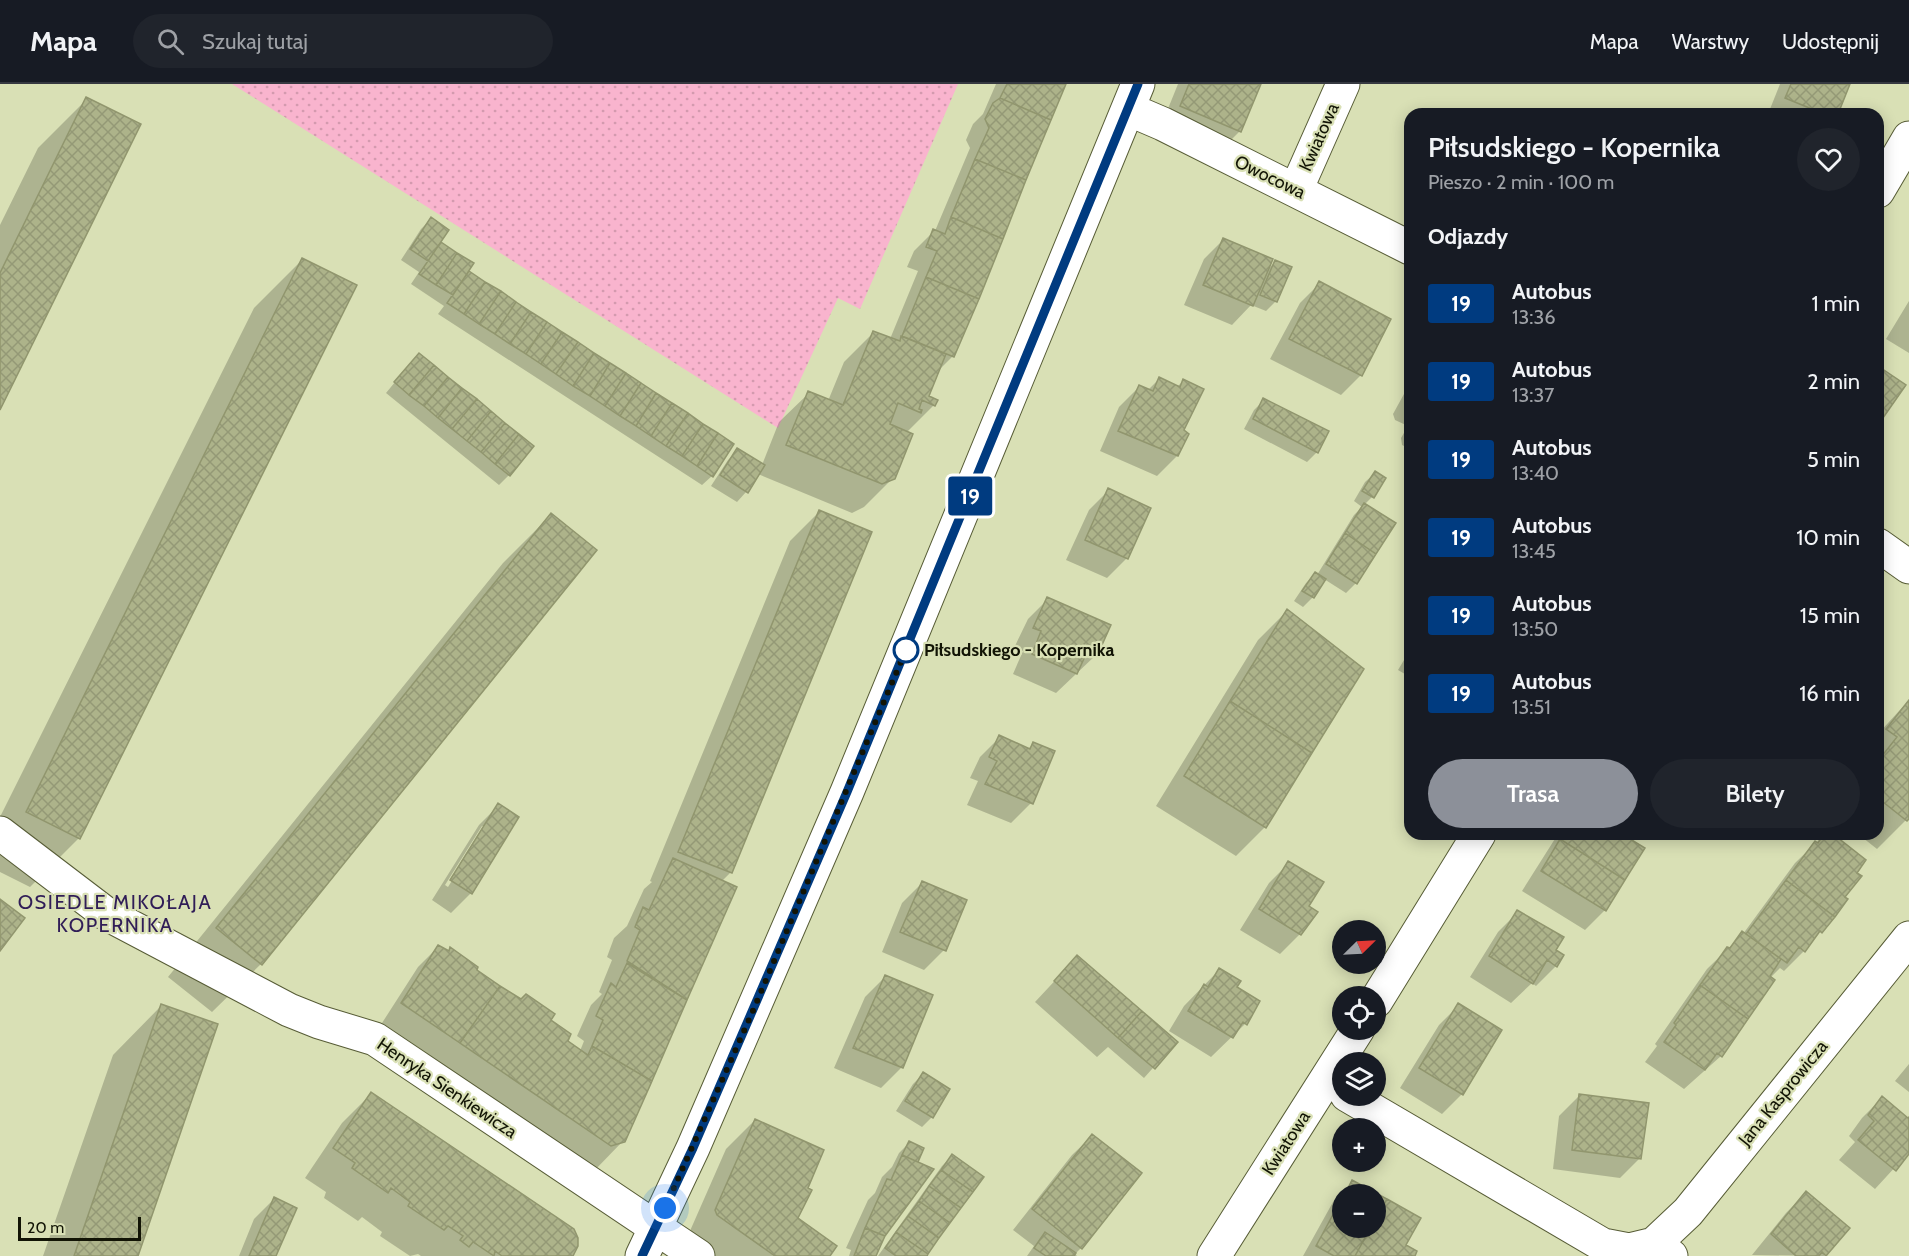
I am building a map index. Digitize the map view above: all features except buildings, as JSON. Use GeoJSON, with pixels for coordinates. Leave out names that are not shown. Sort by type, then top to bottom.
{"type":"FeatureCollection","features":[{"type":"Feature","properties":{"kind":"street","name":"Kwiatowa"},"geometry":{"type":"LineString","coordinates":[[1296,190],[1343,84]]}},
{"type":"Feature","properties":{"kind":"street","name":"Owocowa"},"geometry":{"type":"LineString","coordinates":[[1133,97],[1163,124],[1404,245]]}},
{"type":"Feature","properties":{"kind":"street"},"geometry":{"type":"LineString","coordinates":[[649,1242],[693,1148],[856,770],[1133,97]]}},
{"type":"Feature","properties":{"kind":"street"},"geometry":{"type":"LineString","coordinates":[[1884,181],[1909,138]]}},
{"type":"Feature","properties":{"kind":"street"},"geometry":{"type":"LineString","coordinates":[[1884,549],[1909,567]]}},
{"type":"Feature","properties":{"kind":"street","name":"Henryka Sienkiewicza"},"geometry":{"type":"LineString","coordinates":[[0,833],[105,913],[289,1010],[375,1039],[649,1242],[698,1256]]}},
{"type":"Feature","properties":{"kind":"street"},"geometry":{"type":"LineString","coordinates":[[1385,986],[1475,840]]}},
{"type":"Feature","properties":{"kind":"street","name":"Jana Kasprowicza"},"geometry":{"type":"LineString","coordinates":[[1365,1106],[1603,1245],[1629,1250],[1662,1250],[1688,1212],[1909,938]]}},
{"type":"Feature","properties":{"kind":"street","name":"Kwiatowa"},"geometry":{"type":"LineString","coordinates":[[1214,1256],[1332,1098]]}},
{"type":"Feature","properties":{"kind":"shaded area"},"geometry":{"type":"Polygon","coordinates":[[[232,84],[958,84],[860,309],[838,298],[778,428],[232,84]]]}},
{"type":"Feature","properties":{"kind":"bus line","name":"19"},"geometry":{"type":"LineString","coordinates":[[642,1256],[693,1148],[847,792],[1138,84]]}},
{"type":"Feature","properties":{"kind":"place","name":"Piłsudskiego - Kopernika"},"geometry":{"type":"Point","coordinates":[906,650]}},
{"type":"Feature","properties":{"kind":"district","name":"OSIEDLE MIKOŁAJA KOPERNIKA"},"geometry":{"type":"Point","coordinates":[115,914]}},
{"type":"Feature","properties":{"kind":"route"},"geometry":{"type":"LineString","coordinates":[[665,1208],[752,1013],[908,645],[906,650]]}}]}
